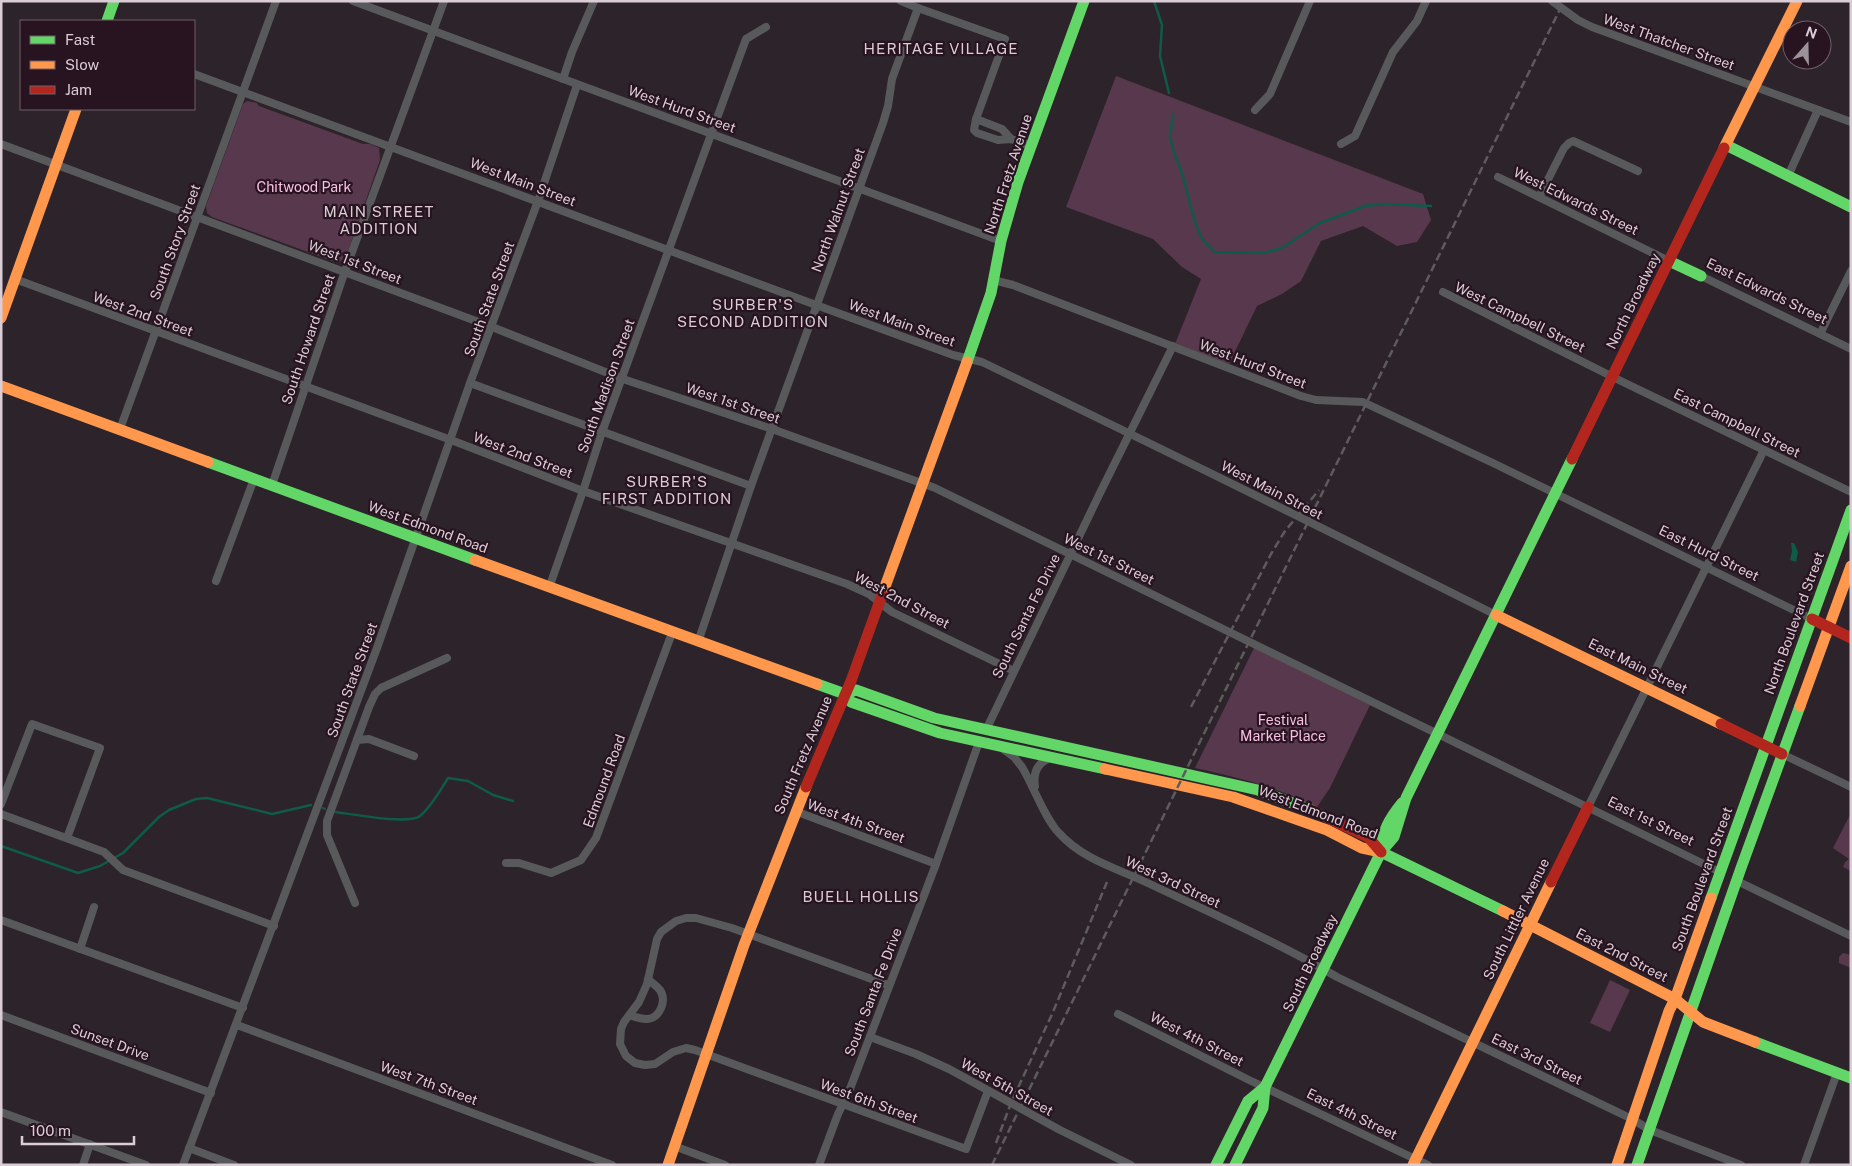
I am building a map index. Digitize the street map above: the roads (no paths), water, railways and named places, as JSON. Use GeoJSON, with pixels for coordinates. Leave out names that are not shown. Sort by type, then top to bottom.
{"type":"FeatureCollection","features":[{"type":"Feature","properties":{"kind":"main road"},"geometry":{"type":"LineString","coordinates":[[107,20],[114,1]]}},
{"type":"Feature","properties":{"kind":"main road","name":"North Fretz Avenue"},"geometry":{"type":"LineString","coordinates":[[968,358],[994,280],[1002,241],[1018,182],[1084,1]]}},
{"type":"Feature","properties":{"kind":"main road","name":"North Broadway"},"geometry":{"type":"LineString","coordinates":[[1496,614],[1797,1]]}},
{"type":"Feature","properties":{"kind":"main road"},"geometry":{"type":"LineString","coordinates":[[1,318],[76,110]]}},
{"type":"Feature","properties":{"kind":"main road"},"geometry":{"type":"LineString","coordinates":[[1726,145],[1851,207]]}},
{"type":"Feature","properties":{"kind":"main road","name":"East Edwards Street"},"geometry":{"type":"LineString","coordinates":[[1669,261],[1700,276]]}},
{"type":"Feature","properties":{"kind":"main road","name":"South Fretz Avenue"},"geometry":{"type":"LineString","coordinates":[[668,1165],[748,934],[796,811],[845,694],[968,358]]}},
{"type":"Feature","properties":{"kind":"main road","name":"West Edmond Road"},"geometry":{"type":"LineString","coordinates":[[1,386],[416,537],[548,588],[845,694],[851,702],[940,733],[1233,797],[1326,830],[1362,848],[1381,852]]}},
{"type":"Feature","properties":{"kind":"main road","name":"North Boulevard Street"},"geometry":{"type":"LineString","coordinates":[[1766,746],[1851,510]]}},
{"type":"Feature","properties":{"kind":"main road"},"geometry":{"type":"LineString","coordinates":[[1637,1165],[1782,754],[1851,566]]}},
{"type":"Feature","properties":{"kind":"main road","name":"East Main Street"},"geometry":{"type":"LineString","coordinates":[[1496,614],[1782,754]]}},
{"type":"Feature","properties":{"kind":"main road","name":"South Broadway"},"geometry":{"type":"LineString","coordinates":[[1236,1165],[1263,1108],[1265,1087],[1381,852],[1394,837],[1406,798],[1496,614]]}},
{"type":"Feature","properties":{"kind":"main road","name":"East Hurd Street"},"geometry":{"type":"LineString","coordinates":[[1812,619],[1851,638]]}},
{"type":"Feature","properties":{"kind":"main road","name":"West Edmond Road"},"geometry":{"type":"LineString","coordinates":[[845,694],[856,690],[934,718],[1258,790],[1313,811],[1368,837],[1381,852]]}},
{"type":"Feature","properties":{"kind":"main road","name":"South Boulevard Street"},"geometry":{"type":"LineString","coordinates":[[1617,1165],[1669,1011],[1675,999],[1766,746]]}},
{"type":"Feature","properties":{"kind":"main road","name":"South Littler Avenue"},"geometry":{"type":"LineString","coordinates":[[1414,1162],[1588,807]]}},
{"type":"Feature","properties":{"kind":"main road","name":"East 2nd Street"},"geometry":{"type":"LineString","coordinates":[[1381,852],[1530,924],[1675,999],[1704,1022],[1851,1078]]}},
{"type":"Feature","properties":{"kind":"main road","name":"East 1st Street"},"geometry":{"type":"LineString","coordinates":[[1720,872],[1737,881]]}},
{"type":"Feature","properties":{"kind":"main road","name":"South Broadway"},"geometry":{"type":"LineString","coordinates":[[1216,1165],[1248,1102],[1265,1087]]}},
{"type":"Feature","properties":{"kind":"street","name":"South Story Street"},"geometry":{"type":"LineString","coordinates":[[120,430],[276,1]]}},
{"type":"Feature","properties":{"kind":"street","name":"West Hurd Street"},"geometry":{"type":"LineString","coordinates":[[353,1],[1002,241]]}},
{"type":"Feature","properties":{"kind":"street","name":"South Howard Street"},"geometry":{"type":"LineString","coordinates":[[272,485],[345,271],[444,1]]}},
{"type":"Feature","properties":{"kind":"street"},"geometry":{"type":"LineString","coordinates":[[563,80],[572,52],[594,1]]}},
{"type":"Feature","properties":{"kind":"street"},"geometry":{"type":"LineString","coordinates":[[901,1],[1005,39],[973,127],[977,133],[998,140],[1011,139],[1031,146]]}},
{"type":"Feature","properties":{"kind":"street"},"geometry":{"type":"LineString","coordinates":[[1255,110],[1270,94],[1310,1]]}},
{"type":"Feature","properties":{"kind":"street"},"geometry":{"type":"LineString","coordinates":[[1341,144],[1355,136],[1394,52],[1417,21],[1426,1]]}},
{"type":"Feature","properties":{"kind":"street","name":"West Thatcher Street"},"geometry":{"type":"LineString","coordinates":[[1552,1],[1578,20],[1592,27],[1851,122]]}},
{"type":"Feature","properties":{"kind":"street","name":"North Walnut Street"},"geometry":{"type":"LineString","coordinates":[[698,642],[751,486],[883,123],[892,79],[918,8]]}},
{"type":"Feature","properties":{"kind":"street","name":"South Madison Street"},"geometry":{"type":"LineString","coordinates":[[548,588],[602,432],[746,39],[766,27]]}},
{"type":"Feature","properties":{"kind":"street","name":"West Main Street"},"geometry":{"type":"LineString","coordinates":[[195,74],[816,305],[953,355],[982,362],[1496,614]]}},
{"type":"Feature","properties":{"kind":"street","name":"South State Street"},"geometry":{"type":"LineString","coordinates":[[183,1165],[378,648],[470,383],[538,201],[576,85]]}},
{"type":"Feature","properties":{"kind":"street"},"geometry":{"type":"LineString","coordinates":[[1788,176],[1818,110]]}},
{"type":"Feature","properties":{"kind":"street"},"geometry":{"type":"LineString","coordinates":[[976,119],[1002,129],[1011,139]]}},
{"type":"Feature","properties":{"kind":"street"},"geometry":{"type":"LineString","coordinates":[[1539,197],[1564,148],[1573,141],[1638,171]]}},
{"type":"Feature","properties":{"kind":"street","name":"West 1st Street"},"geometry":{"type":"LineString","coordinates":[[1,144],[345,271],[623,379],[772,429],[934,488],[1437,733]]}},
{"type":"Feature","properties":{"kind":"street","name":"West Edwards Street"},"geometry":{"type":"LineString","coordinates":[[1498,177],[1669,261]]}},
{"type":"Feature","properties":{"kind":"street"},"geometry":{"type":"LineString","coordinates":[[1820,334],[1851,271]]}},
{"type":"Feature","properties":{"kind":"street","name":"East Edwards Street"},"geometry":{"type":"LineString","coordinates":[[1700,276],[1851,349]]}},
{"type":"Feature","properties":{"kind":"street","name":"West 2nd Street"},"geometry":{"type":"LineString","coordinates":[[15,280],[451,440],[583,491],[846,584],[869,594],[892,612],[1014,671]]}},
{"type":"Feature","properties":{"kind":"street","name":"West Hurd Street"},"geometry":{"type":"LineString","coordinates":[[994,280],[1013,285],[1302,396],[1316,400],[1363,402],[1555,494]]}},
{"type":"Feature","properties":{"kind":"street","name":"West Campbell Street"},"geometry":{"type":"LineString","coordinates":[[1443,292],[1613,376]]}},
{"type":"Feature","properties":{"kind":"street","name":"South Santa Fe Drive"},"geometry":{"type":"LineString","coordinates":[[986,730],[1070,554],[1173,346]]}},
{"type":"Feature","properties":{"kind":"street","name":"East Campbell Street"},"geometry":{"type":"LineString","coordinates":[[1613,376],[1851,492]]}},
{"type":"Feature","properties":{"kind":"street"},"geometry":{"type":"LineString","coordinates":[[470,383],[751,486]]}},
{"type":"Feature","properties":{"kind":"street","name":"South Littler Avenue"},"geometry":{"type":"LineString","coordinates":[[1588,807],[1764,450]]}},
{"type":"Feature","properties":{"kind":"street"},"geometry":{"type":"LineString","coordinates":[[216,581],[254,479]]}},
{"type":"Feature","properties":{"kind":"street","name":"East Hurd Street"},"geometry":{"type":"LineString","coordinates":[[1555,494],[1812,619]]}},
{"type":"Feature","properties":{"kind":"street","name":"Edmound Road"},"geometry":{"type":"LineString","coordinates":[[506,863],[519,863],[552,873],[581,860],[588,851],[596,838],[672,633]]}},
{"type":"Feature","properties":{"kind":"street"},"geometry":{"type":"LineString","coordinates":[[355,903],[327,835],[327,821],[369,707],[375,694],[381,688],[447,658]]}},
{"type":"Feature","properties":{"kind":"street"},"geometry":{"type":"LineString","coordinates":[[1,804],[32,724],[100,748],[67,838]]}},
{"type":"Feature","properties":{"kind":"street","name":"East 1st Street"},"geometry":{"type":"LineString","coordinates":[[1437,733],[1720,872]]}},
{"type":"Feature","properties":{"kind":"street"},"geometry":{"type":"LineString","coordinates":[[357,740],[369,739],[414,756]]}},
{"type":"Feature","properties":{"kind":"street","name":"South Santa Fe Drive"},"geometry":{"type":"LineString","coordinates":[[819,1165],[936,864],[979,742]]}},
{"type":"Feature","properties":{"kind":"street","name":"West 3rd Street"},"geometry":{"type":"LineString","coordinates":[[995,745],[1007,751],[1022,767],[1057,832],[1086,856],[1261,936],[1324,969]]}},
{"type":"Feature","properties":{"kind":"street"},"geometry":{"type":"LineString","coordinates":[[1782,754],[1851,787]]}},
{"type":"Feature","properties":{"kind":"street"},"geometry":{"type":"LineString","coordinates":[[1036,791],[1034,780],[1038,765],[1051,758]]}},
{"type":"Feature","properties":{"kind":"street"},"geometry":{"type":"LineString","coordinates":[[328,783],[340,786]]}},
{"type":"Feature","properties":{"kind":"street","name":"West 4th Street"},"geometry":{"type":"LineString","coordinates":[[796,811],[936,864]]}},
{"type":"Feature","properties":{"kind":"street"},"geometry":{"type":"LineString","coordinates":[[1,814],[104,852],[123,870],[274,926]]}},
{"type":"Feature","properties":{"kind":"street","name":"East 1st Street"},"geometry":{"type":"LineString","coordinates":[[1737,881],[1851,936]]}},
{"type":"Feature","properties":{"kind":"street"},"geometry":{"type":"LineString","coordinates":[[80,949],[94,907]]}},
{"type":"Feature","properties":{"kind":"street","name":"West 6th Street"},"geometry":{"type":"LineString","coordinates":[[748,934],[696,918],[676,921],[661,932],[657,939],[648,979],[639,1002],[621,1029],[620,1044],[626,1056],[635,1063],[655,1064],[673,1052],[686,1048],[966,1149],[988,1091]]}},
{"type":"Feature","properties":{"kind":"street"},"geometry":{"type":"LineString","coordinates":[[1,920],[243,1008]]}},
{"type":"Feature","properties":{"kind":"street"},"geometry":{"type":"LineString","coordinates":[[748,934],[888,985]]}},
{"type":"Feature","properties":{"kind":"street","name":"East 3rd Street"},"geometry":{"type":"LineString","coordinates":[[1324,969],[1632,1119],[1650,1130],[1741,1165]]}},
{"type":"Feature","properties":{"kind":"street"},"geometry":{"type":"LineString","coordinates":[[630,1016],[646,1019],[654,1017],[662,1008],[663,1002],[660,991],[648,979]]}},
{"type":"Feature","properties":{"kind":"street","name":"West 4th Street"},"geometry":{"type":"LineString","coordinates":[[1118,1014],[1265,1087]]}},
{"type":"Feature","properties":{"kind":"street","name":"Sunset Drive"},"geometry":{"type":"LineString","coordinates":[[1,1015],[211,1093]]}},
{"type":"Feature","properties":{"kind":"street","name":"West 7th Street"},"geometry":{"type":"LineString","coordinates":[[236,1025],[612,1165]]}},
{"type":"Feature","properties":{"kind":"street","name":"West 5th Street"},"geometry":{"type":"LineString","coordinates":[[870,1036],[916,1054],[1130,1165]]}},
{"type":"Feature","properties":{"kind":"street"},"geometry":{"type":"LineString","coordinates":[[1804,1165],[1837,1073]]}},
{"type":"Feature","properties":{"kind":"street","name":"East 4th Street"},"geometry":{"type":"LineString","coordinates":[[1265,1087],[1414,1162],[1428,1165]]}},
{"type":"Feature","properties":{"kind":"street"},"geometry":{"type":"LineString","coordinates":[[2,1113],[146,1165]]}},
{"type":"Feature","properties":{"kind":"street"},"geometry":{"type":"LineString","coordinates":[[83,1165],[90,1144]]}},
{"type":"Feature","properties":{"kind":"street"},"geometry":{"type":"LineString","coordinates":[[674,1146],[725,1165]]}},
{"type":"Feature","properties":{"kind":"street"},"geometry":{"type":"LineString","coordinates":[[189,1148],[234,1165]]}},
{"type":"Feature","properties":{"kind":"waterway"},"geometry":{"type":"LineString","coordinates":[[1154,1],[1162,25],[1160,56],[1169,93]]}},
{"type":"Feature","properties":{"kind":"waterway"},"geometry":{"type":"LineString","coordinates":[[1173,114],[1170,137],[1175,156],[1201,237],[1214,252],[1263,253],[1282,248],[1320,223],[1365,206],[1384,204],[1431,206]]}},
{"type":"Feature","properties":{"kind":"waterway"},"geometry":{"type":"LineString","coordinates":[[335,812],[392,819],[414,818],[420,816],[428,808],[448,778],[468,781],[493,795],[513,801]]}},
{"type":"Feature","properties":{"kind":"waterway"},"geometry":{"type":"LineString","coordinates":[[1,846],[78,873],[100,866],[123,853],[159,817],[169,810],[196,799],[207,798],[272,814],[311,805]]}},
{"type":"Feature","properties":{"kind":"railway"},"geometry":{"type":"LineString","coordinates":[[992,1165],[1564,1]]}},
{"type":"Feature","properties":{"kind":"railway"},"geometry":{"type":"LineString","coordinates":[[1191,707],[1271,554],[1285,531],[1319,490]]}},
{"type":"Feature","properties":{"kind":"railway"},"geometry":{"type":"LineString","coordinates":[[996,1143],[1011,1103],[1053,1012],[1107,882]]}},
{"type":"Feature","properties":{"kind":"district","name":"HERITAGE VILLAGE"},"geometry":{"type":"Point","coordinates":[941,48]}},
{"type":"Feature","properties":{"kind":"district","name":"MAIN STREET ADDITION"},"geometry":{"type":"Point","coordinates":[379,220]}},
{"type":"Feature","properties":{"kind":"district","name":"SURBER'S SECOND ADDITION"},"geometry":{"type":"Point","coordinates":[753,312]}},
{"type":"Feature","properties":{"kind":"district","name":"SURBER'S FIRST ADDITION"},"geometry":{"type":"Point","coordinates":[667,490]}},
{"type":"Feature","properties":{"kind":"district","name":"BUELL HOLLIS"},"geometry":{"type":"Point","coordinates":[861,896]}},
{"type":"Feature","properties":{"kind":"park label","name":"Chitwood Park"},"geometry":{"type":"Point","coordinates":[304,187]}},
{"type":"Feature","properties":{"kind":"park label","name":"Festival Market Place"},"geometry":{"type":"Point","coordinates":[1283,728]}}]}
